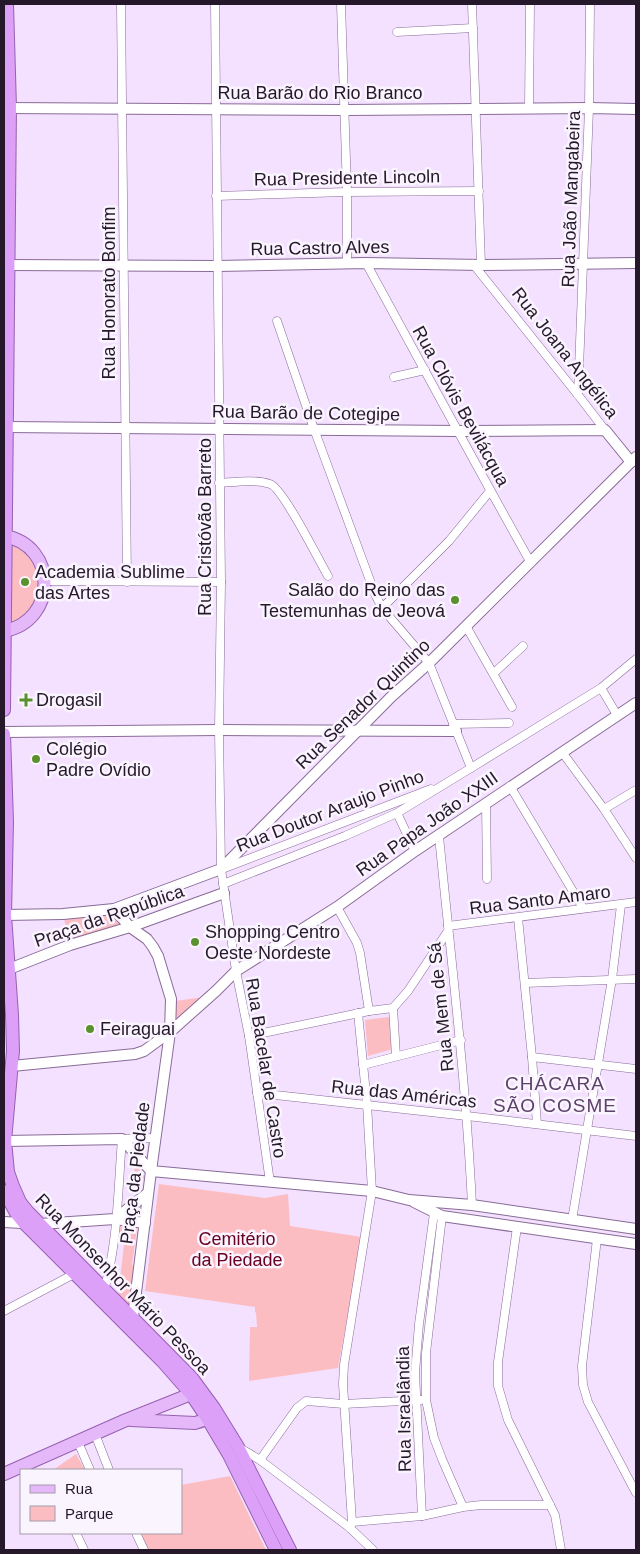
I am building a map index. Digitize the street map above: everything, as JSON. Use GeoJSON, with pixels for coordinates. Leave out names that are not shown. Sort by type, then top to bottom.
{"type":"FeatureCollection","features":[{"type":"Feature","properties":{"kind":"highway"},"geometry":{"type":"LineString","coordinates":[[4,710],[7,4]]}},
{"type":"Feature","properties":{"kind":"highway","name":"Rua Monsenhor Mário Pessoa"},"geometry":{"type":"LineString","coordinates":[[4,733],[7,821],[6,970],[12,1014],[12,1066],[5,1141],[8,1172],[16,1195],[28,1212],[181,1366],[195,1392],[210,1413]]}},
{"type":"Feature","properties":{"kind":"highway","name":"Rua Monsenhor Mário Pessoa"},"geometry":{"type":"LineString","coordinates":[[4,1191],[16,1214],[24,1223],[195,1392]]}},
{"type":"Feature","properties":{"kind":"highway"},"geometry":{"type":"LineString","coordinates":[[210,1413],[238,1447],[290,1550]]}},
{"type":"Feature","properties":{"kind":"highway"},"geometry":{"type":"LineString","coordinates":[[210,1413],[228,1455],[276,1550]]}},
{"type":"Feature","properties":{"kind":"main road"},"geometry":{"type":"LineString","coordinates":[[4,631],[20,626],[36,612],[41,603],[45,581],[42,566],[36,555],[20,541],[5,536]]}},
{"type":"Feature","properties":{"kind":"main road"},"geometry":{"type":"LineString","coordinates":[[4,1473],[195,1392]]}},
{"type":"Feature","properties":{"kind":"main road"},"geometry":{"type":"LineString","coordinates":[[126,1420],[195,1423],[201,1422],[210,1413]]}},
{"type":"Feature","properties":{"kind":"street","name":"Rua Honorato Bonfim"},"geometry":{"type":"LineString","coordinates":[[121,4],[127,582]]}},
{"type":"Feature","properties":{"kind":"street","name":"Rua Cristóvão Barreto"},"geometry":{"type":"LineString","coordinates":[[214,4],[221,582],[219,730],[221,869]]}},
{"type":"Feature","properties":{"kind":"street"},"geometry":{"type":"LineString","coordinates":[[341,4],[347,192],[347,264]]}},
{"type":"Feature","properties":{"kind":"street"},"geometry":{"type":"LineString","coordinates":[[472,4],[479,191],[477,264]]}},
{"type":"Feature","properties":{"kind":"street"},"geometry":{"type":"LineString","coordinates":[[529,108],[530,4]]}},
{"type":"Feature","properties":{"kind":"street","name":"Rua João Mangabeira"},"geometry":{"type":"LineString","coordinates":[[578,395],[589,108],[590,4]]}},
{"type":"Feature","properties":{"kind":"street"},"geometry":{"type":"LineString","coordinates":[[397,32],[473,28]]}},
{"type":"Feature","properties":{"kind":"street","name":"Rua Barão do Rio Branco"},"geometry":{"type":"LineString","coordinates":[[7,108],[636,109]]}},
{"type":"Feature","properties":{"kind":"street","name":"Rua Presidente Lincoln"},"geometry":{"type":"LineString","coordinates":[[216,196],[347,192],[479,191]]}},
{"type":"Feature","properties":{"kind":"street","name":"Rua Castro Alves"},"geometry":{"type":"LineString","coordinates":[[6,265],[217,266],[636,263]]}},
{"type":"Feature","properties":{"kind":"street","name":"Rua Clóvis Bevilácqua"},"geometry":{"type":"LineString","coordinates":[[366,264],[531,563]]}},
{"type":"Feature","properties":{"kind":"street","name":"Rua Joana Angélica"},"geometry":{"type":"LineString","coordinates":[[477,264],[605,430],[634,460]]}},
{"type":"Feature","properties":{"kind":"street"},"geometry":{"type":"LineString","coordinates":[[277,321],[314,429],[375,594],[382,608],[429,663],[471,768]]}},
{"type":"Feature","properties":{"kind":"street"},"geometry":{"type":"LineString","coordinates":[[394,377],[425,370]]}},
{"type":"Feature","properties":{"kind":"street","name":"Rua Barão de Cotegipe"},"geometry":{"type":"LineString","coordinates":[[6,427],[458,431],[605,430]]}},
{"type":"Feature","properties":{"kind":"street","name":"Rua Senador Quintino"},"geometry":{"type":"LineString","coordinates":[[221,869],[391,697],[429,663],[634,460]]}},
{"type":"Feature","properties":{"kind":"street"},"geometry":{"type":"LineString","coordinates":[[219,483],[262,482],[275,486],[328,576]]}},
{"type":"Feature","properties":{"kind":"street"},"geometry":{"type":"LineString","coordinates":[[382,608],[449,541],[490,491]]}},
{"type":"Feature","properties":{"kind":"street"},"geometry":{"type":"LineString","coordinates":[[45,581],[221,582]]}},
{"type":"Feature","properties":{"kind":"street"},"geometry":{"type":"LineString","coordinates":[[466,626],[512,707]]}},
{"type":"Feature","properties":{"kind":"street"},"geometry":{"type":"LineString","coordinates":[[494,673],[523,646]]}},
{"type":"Feature","properties":{"kind":"street","name":"Rua Doutor Araujo Pinho"},"geometry":{"type":"LineString","coordinates":[[224,889],[397,812],[600,688],[636,659]]}},
{"type":"Feature","properties":{"kind":"street"},"geometry":{"type":"LineString","coordinates":[[600,688],[618,715]]}},
{"type":"Feature","properties":{"kind":"street","name":"Rua Papa João XXIII"},"geometry":{"type":"LineString","coordinates":[[12,1066],[140,1053],[170,1032],[236,972],[337,907],[510,786],[636,703]]}},
{"type":"Feature","properties":{"kind":"street"},"geometry":{"type":"LineString","coordinates":[[4,733],[219,730],[358,731],[508,723]]}},
{"type":"Feature","properties":{"kind":"street"},"geometry":{"type":"LineString","coordinates":[[562,752],[604,809],[636,858]]}},
{"type":"Feature","properties":{"kind":"street","name":"Rua Doutor Araujo Pinho"},"geometry":{"type":"LineString","coordinates":[[221,869],[450,781]]}},
{"type":"Feature","properties":{"kind":"street"},"geometry":{"type":"LineString","coordinates":[[510,786],[583,908]]}},
{"type":"Feature","properties":{"kind":"street"},"geometry":{"type":"LineString","coordinates":[[604,809],[636,790]]}},
{"type":"Feature","properties":{"kind":"street"},"geometry":{"type":"LineString","coordinates":[[486,803],[487,879]]}},
{"type":"Feature","properties":{"kind":"street"},"geometry":{"type":"LineString","coordinates":[[397,812],[415,851]]}},
{"type":"Feature","properties":{"kind":"street","name":"Rua Mem de Sá"},"geometry":{"type":"LineString","coordinates":[[439,836],[467,1116],[472,1205]]}},
{"type":"Feature","properties":{"kind":"street","name":"Rua Bacelar de Castro"},"geometry":{"type":"LineString","coordinates":[[221,869],[236,972],[249,1036],[270,1182]]}},
{"type":"Feature","properties":{"kind":"street","name":"Praça da República"},"geometry":{"type":"LineString","coordinates":[[5,913],[64,914],[114,909],[221,869]]}},
{"type":"Feature","properties":{"kind":"street","name":"Praça da República"},"geometry":{"type":"LineString","coordinates":[[6,970],[70,945],[130,927],[224,889]]}},
{"type":"Feature","properties":{"kind":"street","name":"Rua Santo Amaro"},"geometry":{"type":"LineString","coordinates":[[448,929],[583,908],[636,902]]}},
{"type":"Feature","properties":{"kind":"street"},"geometry":{"type":"LineString","coordinates":[[572,1220],[612,979],[620,904]]}},
{"type":"Feature","properties":{"kind":"street"},"geometry":{"type":"LineString","coordinates":[[337,907],[357,943],[369,1011]]}},
{"type":"Feature","properties":{"kind":"street","name":"Praça da Piedade"},"geometry":{"type":"LineString","coordinates":[[114,909],[130,927],[147,939],[158,956],[170,996],[170,1032],[144,1223],[134,1317]]}},
{"type":"Feature","properties":{"kind":"street"},"geometry":{"type":"LineString","coordinates":[[518,918],[537,1124]]}},
{"type":"Feature","properties":{"kind":"street"},"geometry":{"type":"LineString","coordinates":[[249,1036],[358,1013],[393,1008],[408,991],[448,929]]}},
{"type":"Feature","properties":{"kind":"street"},"geometry":{"type":"LineString","coordinates":[[525,983],[636,979]]}},
{"type":"Feature","properties":{"kind":"street"},"geometry":{"type":"LineString","coordinates":[[393,1008],[396,1056]]}},
{"type":"Feature","properties":{"kind":"street"},"geometry":{"type":"LineString","coordinates":[[351,1525],[344,1404],[344,1365],[372,1191],[368,1104],[358,1013]]}},
{"type":"Feature","properties":{"kind":"street"},"geometry":{"type":"LineString","coordinates":[[363,1065],[460,1040]]}},
{"type":"Feature","properties":{"kind":"street"},"geometry":{"type":"LineString","coordinates":[[532,1057],[636,1069]]}},
{"type":"Feature","properties":{"kind":"street","name":"Rua das Américas"},"geometry":{"type":"LineString","coordinates":[[257,1093],[368,1104],[636,1136]]}},
{"type":"Feature","properties":{"kind":"street"},"geometry":{"type":"LineString","coordinates":[[5,1141],[156,1138]]}},
{"type":"Feature","properties":{"kind":"street"},"geometry":{"type":"LineString","coordinates":[[122,1139],[151,1171],[372,1191],[409,1200],[472,1205],[636,1229]]}},
{"type":"Feature","properties":{"kind":"street","name":"Praça da Piedade"},"geometry":{"type":"LineString","coordinates":[[104,1290],[108,1275],[115,1219],[122,1139]]}},
{"type":"Feature","properties":{"kind":"street"},"geometry":{"type":"LineString","coordinates":[[115,1219],[148,1194]]}},
{"type":"Feature","properties":{"kind":"street"},"geometry":{"type":"LineString","coordinates":[[409,1200],[438,1214],[636,1244]]}},
{"type":"Feature","properties":{"kind":"street"},"geometry":{"type":"LineString","coordinates":[[438,1214],[426,1353],[426,1400],[434,1438],[463,1507]]}},
{"type":"Feature","properties":{"kind":"street","name":"Rua Israelândia"},"geometry":{"type":"LineString","coordinates":[[422,1516],[415,1373],[416,1350],[438,1214]]}},
{"type":"Feature","properties":{"kind":"street"},"geometry":{"type":"LineString","coordinates":[[4,1222],[40,1224],[115,1219],[144,1223]]}},
{"type":"Feature","properties":{"kind":"street"},"geometry":{"type":"LineString","coordinates":[[517,1227],[498,1362],[498,1386],[508,1420],[557,1520],[561,1550]]}},
{"type":"Feature","properties":{"kind":"street"},"geometry":{"type":"LineString","coordinates":[[597,1239],[582,1366],[583,1384],[588,1402],[636,1493]]}},
{"type":"Feature","properties":{"kind":"street"},"geometry":{"type":"LineString","coordinates":[[4,1311],[74,1274]]}},
{"type":"Feature","properties":{"kind":"street"},"geometry":{"type":"LineString","coordinates":[[260,1460],[301,1404],[306,1401],[344,1404],[426,1400]]}},
{"type":"Feature","properties":{"kind":"street"},"geometry":{"type":"LineString","coordinates":[[95,1434],[109,1469]]}},
{"type":"Feature","properties":{"kind":"street"},"geometry":{"type":"LineString","coordinates":[[78,1442],[90,1469]]}},
{"type":"Feature","properties":{"kind":"street"},"geometry":{"type":"LineString","coordinates":[[238,1447],[260,1460],[351,1525],[373,1550]]}},
{"type":"Feature","properties":{"kind":"street"},"geometry":{"type":"LineString","coordinates":[[351,1525],[422,1516],[481,1505],[550,1505]]}},
{"type":"Feature","properties":{"kind":"street"},"geometry":{"type":"LineString","coordinates":[[76,1534],[84,1550]]}},
{"type":"Feature","properties":{"kind":"street"},"geometry":{"type":"LineString","coordinates":[[136,1534],[144,1550]]}},
{"type":"Feature","properties":{"kind":"green space"},"geometry":{"type":"Polygon","coordinates":[[[9,537],[36,555],[41,603],[11,630],[9,537]]]}},
{"type":"Feature","properties":{"kind":"green space"},"geometry":{"type":"Polygon","coordinates":[[[114,909],[130,927],[70,945],[63,914],[114,909]]]}},
{"type":"Feature","properties":{"kind":"green space"},"geometry":{"type":"Polygon","coordinates":[[[204,997],[177,1023],[175,1001],[204,997]]]}},
{"type":"Feature","properties":{"kind":"green space"},"geometry":{"type":"Polygon","coordinates":[[[389,1017],[393,1049],[368,1056],[365,1020],[389,1017]]]}},
{"type":"Feature","properties":{"kind":"green space"},"geometry":{"type":"Polygon","coordinates":[[[135,1164],[145,1177],[132,1193],[135,1164]]]}},
{"type":"Feature","properties":{"kind":"green space","name":"Cemitério da Piedade"},"geometry":{"type":"Polygon","coordinates":[[[159,1184],[265,1198],[288,1194],[290,1226],[362,1237],[338,1368],[249,1381],[250,1327],[257,1327],[255,1307],[145,1291],[159,1184]]]}},
{"type":"Feature","properties":{"kind":"green space"},"geometry":{"type":"Polygon","coordinates":[[[120,1226],[137,1228],[132,1265],[136,1268],[132,1309],[118,1297],[125,1236],[119,1231],[120,1226]]]}},
{"type":"Feature","properties":{"kind":"green space"},"geometry":{"type":"Polygon","coordinates":[[[76,1454],[84,1469],[54,1469],[76,1454]]]}},
{"type":"Feature","properties":{"kind":"green space"},"geometry":{"type":"Polygon","coordinates":[[[230,1476],[266,1550],[145,1550],[138,1534],[182,1534],[182,1485],[230,1476]]]}},
{"type":"Feature","properties":{"kind":"place","name":"Academia Sublime das Artes"},"geometry":{"type":"Point","coordinates":[25,582]}},
{"type":"Feature","properties":{"kind":"place","name":"Salão do Reino das Testemunhas de Jeová"},"geometry":{"type":"Point","coordinates":[455,600]}},
{"type":"Feature","properties":{"kind":"place","name":"Drogasil"},"geometry":{"type":"Point","coordinates":[26,700]}},
{"type":"Feature","properties":{"kind":"place","name":"Colégio Padre Ovídio"},"geometry":{"type":"Point","coordinates":[36,759]}},
{"type":"Feature","properties":{"kind":"place","name":"Shopping Centro Oeste Nordeste"},"geometry":{"type":"Point","coordinates":[195,942]}},
{"type":"Feature","properties":{"kind":"place","name":"Feiraguai"},"geometry":{"type":"Point","coordinates":[90,1029]}},
{"type":"Feature","properties":{"kind":"district","name":"CHÁCARA SÃO COSME"},"geometry":{"type":"Point","coordinates":[555,1094]}}]}
